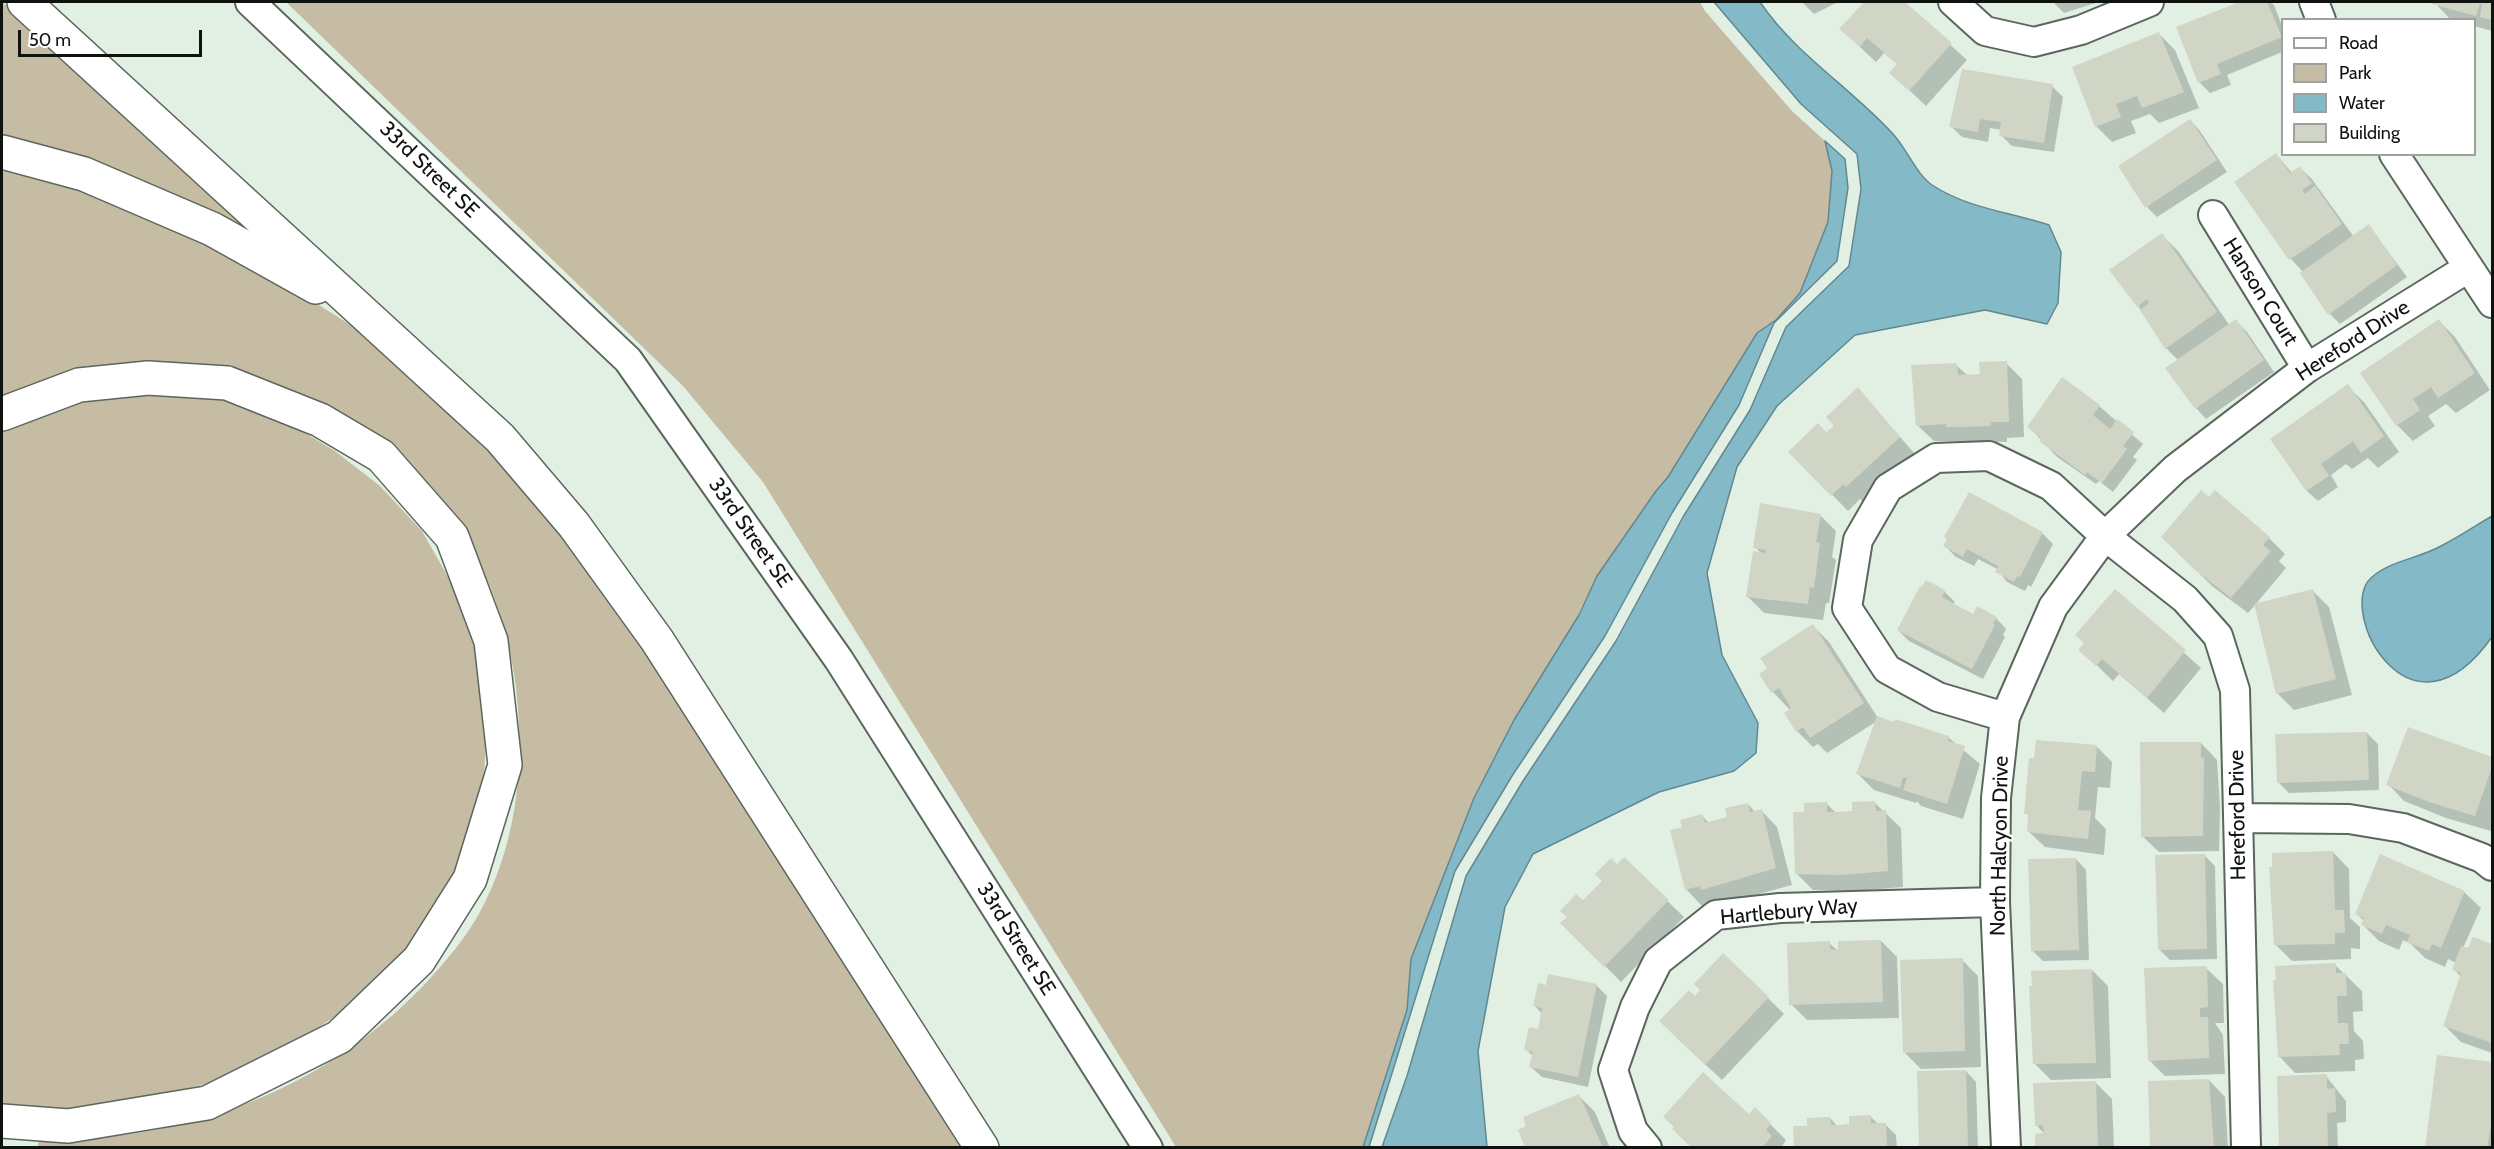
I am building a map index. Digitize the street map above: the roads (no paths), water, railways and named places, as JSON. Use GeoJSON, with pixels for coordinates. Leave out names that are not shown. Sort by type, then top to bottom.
{"type":"FeatureCollection","features":[{"type":"Feature","properties":{"kind":"highway"},"geometry":{"type":"LineString","coordinates":[[24,2],[500,438],[574,525],[657,640],[982,1148]]}},
{"type":"Feature","properties":{"kind":"highway"},"geometry":{"type":"LineString","coordinates":[[2,152],[84,174],[212,229],[364,314]]}},
{"type":"Feature","properties":{"kind":"highway"},"geometry":{"type":"LineString","coordinates":[[2,414],[79,385],[148,378],[226,383],[320,420],[381,456],[452,537],[491,641],[505,765],[470,879],[419,960],[339,1037],[207,1103],[68,1126],[2,1121]]}},
{"type":"Feature","properties":{"kind":"street","name":"33rd Street SE"},"geometry":{"type":"LineString","coordinates":[[250,2],[628,360],[839,660],[1148,1148]]}},
{"type":"Feature","properties":{"kind":"street"},"geometry":{"type":"LineString","coordinates":[[1953,2],[1985,31],[2034,42],[2081,30],[2149,2]]}},
{"type":"Feature","properties":{"kind":"street"},"geometry":{"type":"LineString","coordinates":[[2314,2],[2320,18]]}},
{"type":"Feature","properties":{"kind":"street"},"geometry":{"type":"LineString","coordinates":[[2395,156],[2493,303]]}},
{"type":"Feature","properties":{"kind":"street","name":"Hanson Court"},"geometry":{"type":"LineString","coordinates":[[2213,215],[2307,368]]}},
{"type":"Feature","properties":{"kind":"street","name":"Hereford Drive"},"geometry":{"type":"LineString","coordinates":[[2105,536],[2175,469],[2307,368],[2468,268]]}},
{"type":"Feature","properties":{"kind":"street","name":"Hereford Drive"},"geometry":{"type":"LineString","coordinates":[[2005,717],[1938,697],[1887,669],[1847,608],[1858,540],[1888,488],[1936,458],[1989,456],[2051,486],[2105,536],[2185,598],[2218,636],[2235,690],[2246,1148]]}},
{"type":"Feature","properties":{"kind":"street","name":"North Halcyon Drive"},"geometry":{"type":"LineString","coordinates":[[2006,1148],[1995,902],[1996,798],[2005,717],[2053,607],[2105,536]]}},
{"type":"Feature","properties":{"kind":"street"},"geometry":{"type":"LineString","coordinates":[[2239,818],[2349,819],[2403,828],[2482,858],[2493,866]]}},
{"type":"Feature","properties":{"kind":"street","name":"Hartlebury Way"},"geometry":{"type":"LineString","coordinates":[[1647,1148],[1633,1131],[1613,1070],[1635,1007],[1658,961],[1716,915],[1780,908],[1995,902]]}},
{"type":"Feature","properties":{"kind":"water"},"geometry":{"type":"Polygon","coordinates":[[[1714,2],[1760,2],[1774,21],[1806,54],[1893,134],[1921,174],[1932,185],[1959,199],[2049,225],[2061,252],[2058,303],[2047,324],[1985,310],[1855,335],[1777,406],[1737,467],[1707,573],[1722,655],[1758,723],[1756,753],[1734,771],[1659,792],[1533,854],[1505,907],[1478,1051],[1487,1147],[1382,1147],[1407,1076],[1466,876],[1523,781],[1616,641],[1683,517],[1750,410],[1786,327],[1849,266],[1861,189],[1857,154],[1801,104],[1714,2]]]}},
{"type":"Feature","properties":{"kind":"water"},"geometry":{"type":"Polygon","coordinates":[[[1825,141],[1845,159],[1848,188],[1837,261],[1774,323],[1739,405],[1672,513],[1605,636],[1512,776],[1455,871],[1369,1147],[1363,1147],[1407,1010],[1411,959],[1474,798],[1514,720],[1579,615],[1597,576],[1668,477],[1757,333],[1776,320],[1800,293],[1828,222],[1832,171],[1825,141]]]}},
{"type":"Feature","properties":{"kind":"water"},"geometry":{"type":"Polygon","coordinates":[[[2492,516],[2492,637],[2462,669],[2433,682],[2408,678],[2387,663],[2372,641],[2363,617],[2363,594],[2371,578],[2378,572],[2441,546],[2492,516]]]}}]}
